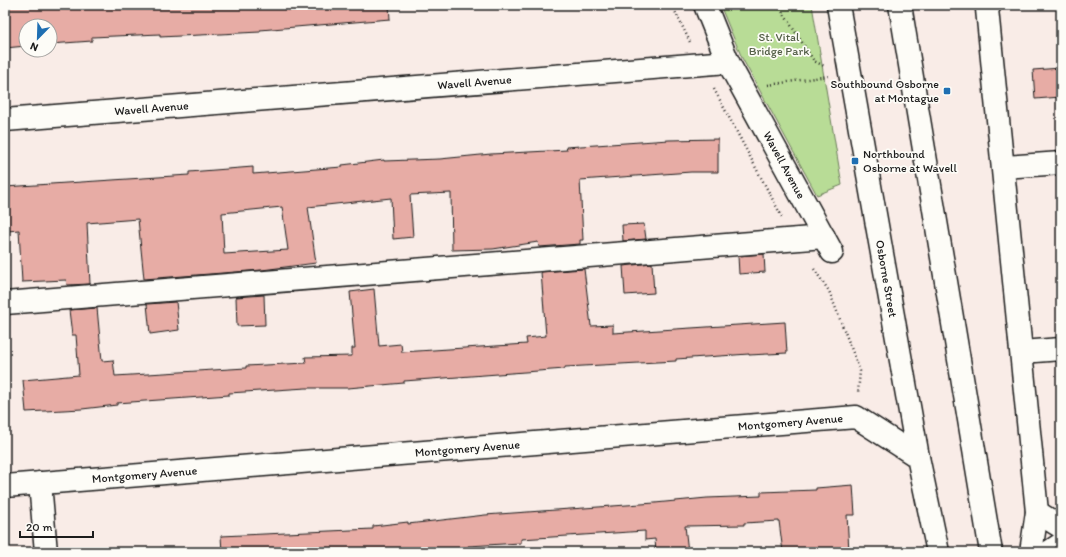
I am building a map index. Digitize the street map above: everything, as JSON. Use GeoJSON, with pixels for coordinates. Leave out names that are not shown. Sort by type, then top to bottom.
{"type":"FeatureCollection","features":[{"type":"Feature","properties":{"kind":"street"},"geometry":{"type":"LineString","coordinates":[[705,5],[728,62]]}},
{"type":"Feature","properties":{"kind":"street","name":"Osborne Street"},"geometry":{"type":"LineString","coordinates":[[838,5],[918,457],[938,552]]}},
{"type":"Feature","properties":{"kind":"street"},"geometry":{"type":"LineString","coordinates":[[900,5],[991,552]]}},
{"type":"Feature","properties":{"kind":"street"},"geometry":{"type":"LineString","coordinates":[[990,5],[987,9],[1004,167],[1037,512],[1031,552]]}},
{"type":"Feature","properties":{"kind":"street","name":"Wavell Avenue"},"geometry":{"type":"LineString","coordinates":[[5,120],[728,62],[828,244],[5,303]]}},
{"type":"Feature","properties":{"kind":"street"},"geometry":{"type":"LineString","coordinates":[[1004,167],[1061,163]]}},
{"type":"Feature","properties":{"kind":"street"},"geometry":{"type":"LineString","coordinates":[[1022,352],[1061,349]]}},
{"type":"Feature","properties":{"kind":"street","name":"Montgomery Avenue"},"geometry":{"type":"LineString","coordinates":[[5,486],[856,417],[918,457]]}},
{"type":"Feature","properties":{"kind":"street"},"geometry":{"type":"LineString","coordinates":[[40,483],[46,552]]}},
{"type":"Feature","properties":{"kind":"street"},"geometry":{"type":"LineString","coordinates":[[1037,512],[1061,527]]}},
{"type":"Feature","properties":{"kind":"street"},"geometry":{"type":"LineString","coordinates":[[1049,552],[1061,544]]}},
{"type":"Feature","properties":{"kind":"path"},"geometry":{"type":"LineString","coordinates":[[778,5],[814,61],[827,67]]}},
{"type":"Feature","properties":{"kind":"path"},"geometry":{"type":"LineString","coordinates":[[716,94],[742,88],[830,75]]}},
{"type":"Feature","properties":{"kind":"green space","name":"St. Vital Bridge Park"},"geometry":{"type":"Polygon","coordinates":[[[720,5],[812,5],[842,185],[817,195],[742,58],[720,5]]]}},
{"type":"Feature","properties":{"kind":"building"},"geometry":{"type":"Polygon","coordinates":[[[5,5],[389,5],[390,19],[260,30],[260,32],[160,37],[160,34],[92,37],[92,41],[58,43],[58,18],[18,18],[18,47],[5,48],[5,5]]]}},
{"type":"Feature","properties":{"kind":"building"},"geometry":{"type":"Polygon","coordinates":[[[1061,68],[1061,97],[1035,99],[1033,70],[1061,68]]]}},
{"type":"Feature","properties":{"kind":"building"},"geometry":{"type":"Polygon","coordinates":[[[718,139],[718,172],[691,172],[580,180],[583,240],[580,240],[580,244],[539,247],[538,242],[493,249],[452,250],[451,193],[410,195],[413,237],[393,239],[391,198],[308,207],[316,263],[262,270],[144,279],[138,219],[87,223],[90,284],[67,285],[66,280],[22,282],[19,230],[7,231],[5,187],[189,175],[189,172],[253,167],[253,174],[342,167],[342,165],[384,160],[440,159],[491,154],[567,150],[566,147],[669,140],[718,139]],[[282,207],[222,213],[224,254],[288,250],[282,207]]]}},
{"type":"Feature","properties":{"kind":"building"},"geometry":{"type":"Polygon","coordinates":[[[644,224],[646,239],[623,241],[622,225],[644,224]]]}},
{"type":"Feature","properties":{"kind":"building"},"geometry":{"type":"Polygon","coordinates":[[[764,254],[765,272],[739,274],[738,256],[764,254]]]}},
{"type":"Feature","properties":{"kind":"building"},"geometry":{"type":"Polygon","coordinates":[[[652,263],[654,293],[625,295],[623,266],[652,263]]]}},
{"type":"Feature","properties":{"kind":"building"},"geometry":{"type":"Polygon","coordinates":[[[584,269],[591,326],[613,325],[613,333],[785,322],[787,353],[749,354],[676,359],[676,361],[565,367],[565,369],[404,381],[404,383],[348,388],[306,388],[229,393],[229,395],[117,403],[117,405],[82,409],[26,412],[23,380],[79,375],[76,335],[72,335],[69,310],[97,308],[102,361],[113,360],[115,376],[246,368],[246,366],[306,363],[305,357],[352,356],[352,348],[355,348],[350,292],[374,289],[379,346],[401,344],[402,352],[527,344],[526,338],[546,336],[541,272],[584,269]]]}},
{"type":"Feature","properties":{"kind":"building"},"geometry":{"type":"Polygon","coordinates":[[[264,295],[265,325],[237,326],[236,297],[264,295]]]}},
{"type":"Feature","properties":{"kind":"building"},"geometry":{"type":"Polygon","coordinates":[[[176,302],[179,330],[150,334],[147,304],[176,302]]]}},
{"type":"Feature","properties":{"kind":"building"},"geometry":{"type":"Polygon","coordinates":[[[853,485],[855,515],[847,515],[849,552],[783,552],[779,521],[744,523],[744,525],[685,526],[688,552],[656,552],[655,539],[645,540],[645,531],[521,539],[521,543],[468,546],[469,552],[222,552],[221,536],[373,529],[373,526],[408,522],[408,524],[485,515],[707,498],[761,496],[761,492],[816,490],[816,488],[853,485]]]}},
{"type":"Feature","properties":{"kind":"place","name":"Southbound Osborne at Montague"},"geometry":{"type":"Point","coordinates":[947,91]}},
{"type":"Feature","properties":{"kind":"place","name":"Northbound Osborne at Wavell"},"geometry":{"type":"Point","coordinates":[855,161]}}]}
